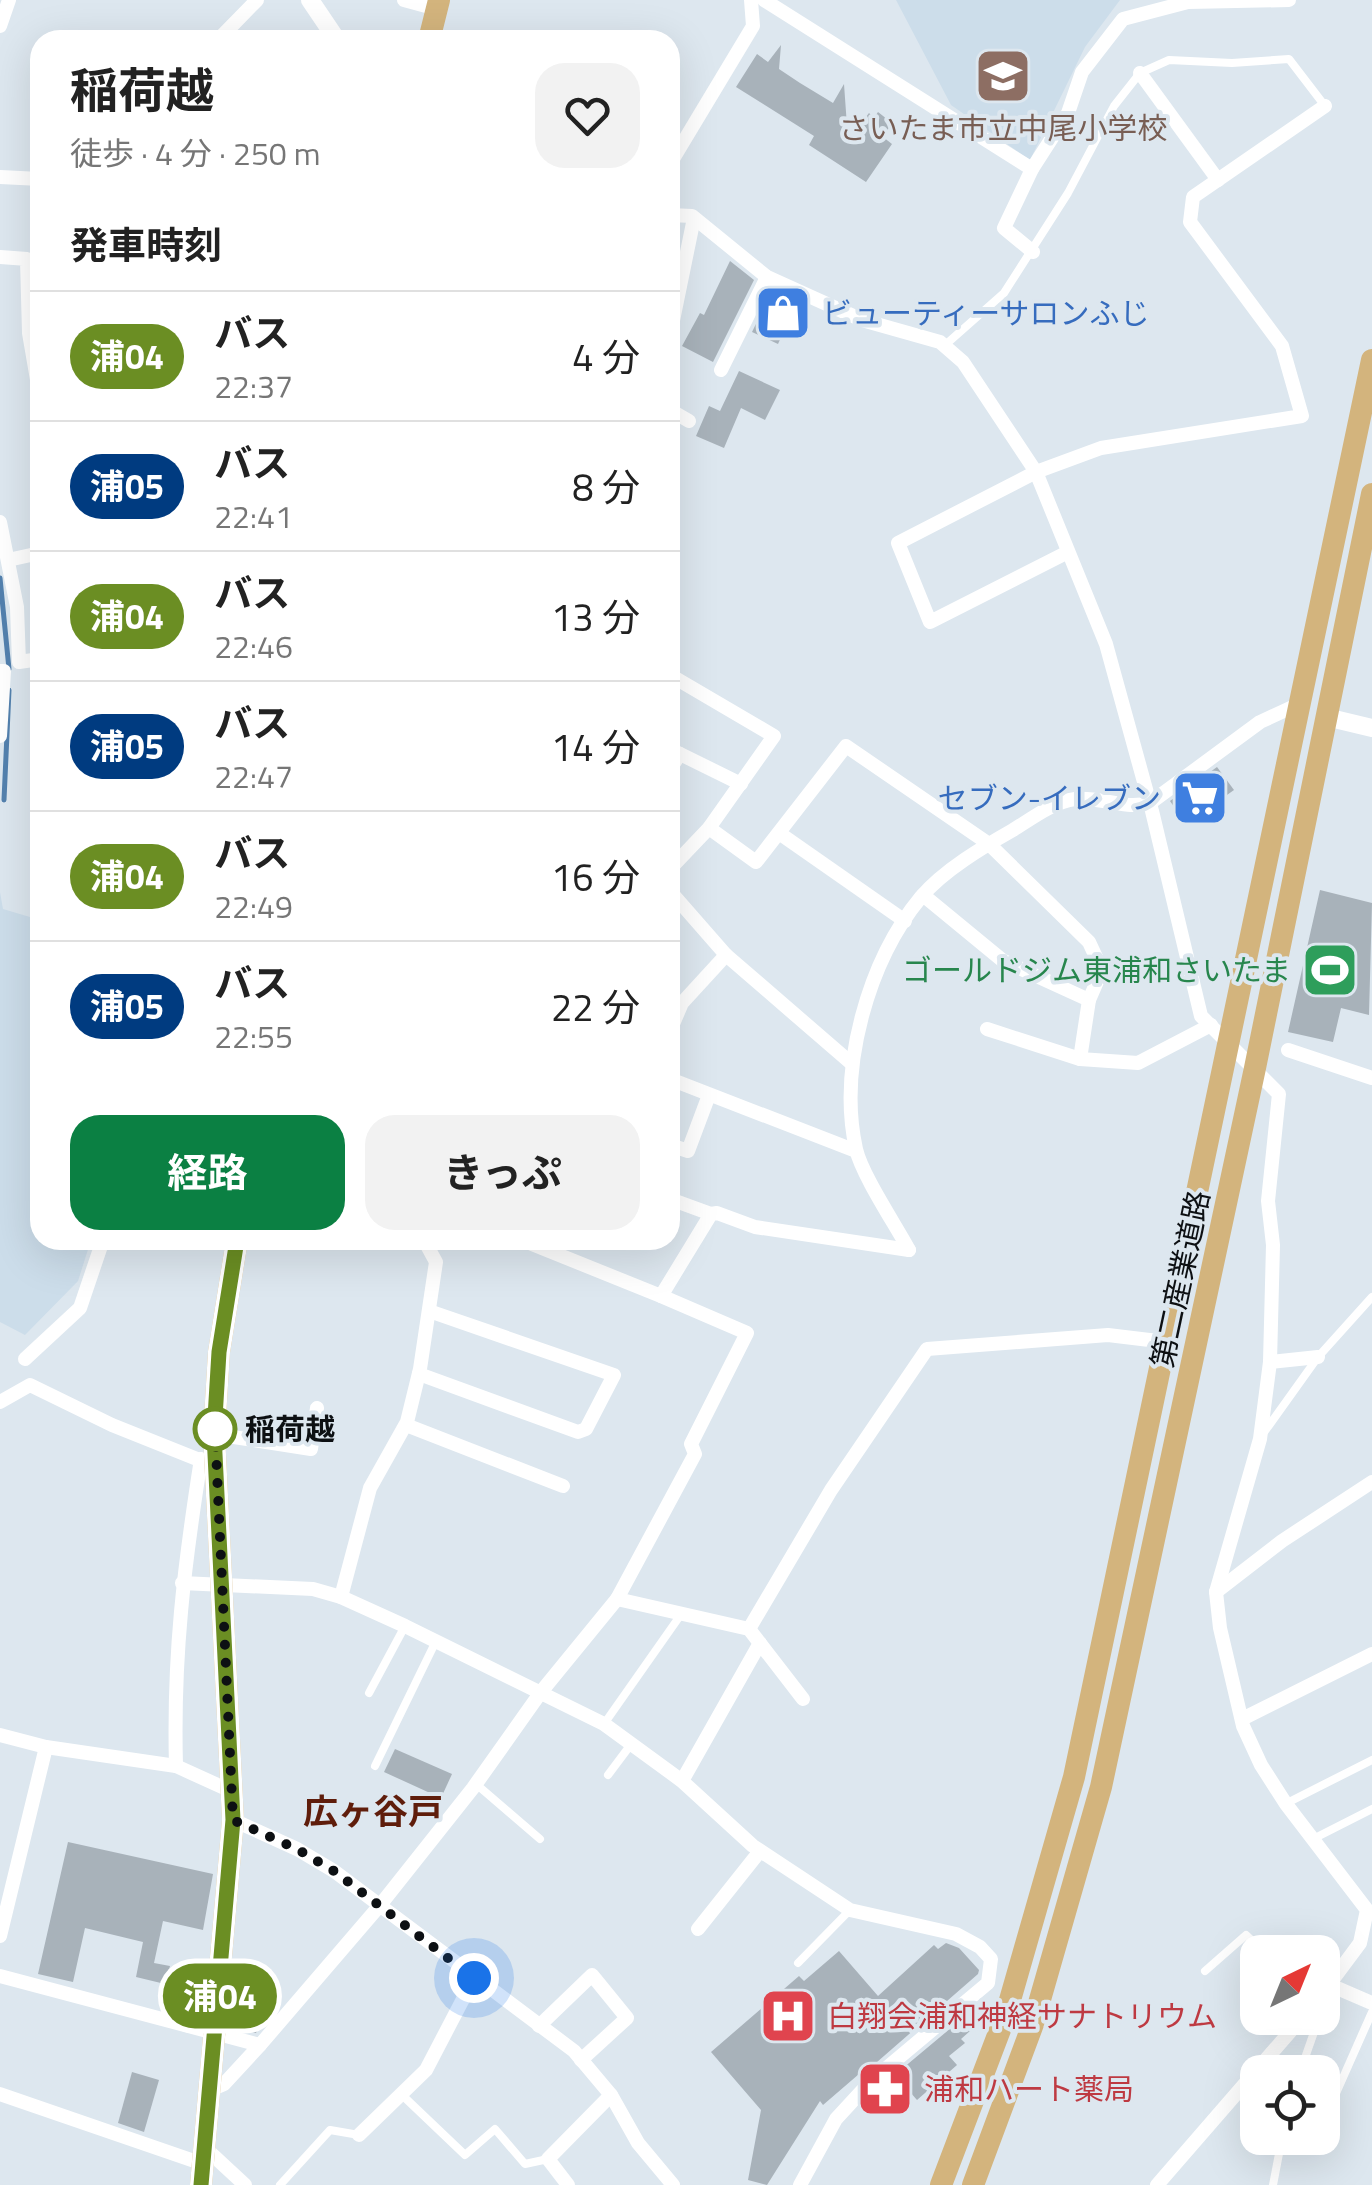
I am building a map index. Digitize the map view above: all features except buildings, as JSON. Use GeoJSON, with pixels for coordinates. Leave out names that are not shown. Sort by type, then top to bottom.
{"type":"FeatureCollection","features":[{"type":"Feature","properties":{"kind":"main road"},"geometry":{"type":"LineString","coordinates":[[432,30],[438,4]]}},
{"type":"Feature","properties":{"kind":"main road","name":"第二産業道路"},"geometry":{"type":"LineString","coordinates":[[940,2185],[1006,2014],[1052,1860],[1086,1724],[1372,360]]}},
{"type":"Feature","properties":{"kind":"main road","name":"第二産業道路"},"geometry":{"type":"LineString","coordinates":[[973,2185],[1033,2024],[1102,1787],[1372,494]]}},
{"type":"Feature","properties":{"kind":"main road"},"geometry":{"type":"LineString","coordinates":[[202,2165],[233,1820],[223,1585],[208,1464],[214,1434],[219,1352],[235,1250]]}},
{"type":"Feature","properties":{"kind":"street"},"geometry":{"type":"LineString","coordinates":[[0,26],[9,0]]}},
{"type":"Feature","properties":{"kind":"street"},"geometry":{"type":"LineString","coordinates":[[228,30],[257,0]]}},
{"type":"Feature","properties":{"kind":"street"},"geometry":{"type":"LineString","coordinates":[[310,0],[331,30]]}},
{"type":"Feature","properties":{"kind":"street"},"geometry":{"type":"LineString","coordinates":[[404,0],[438,4]]}},
{"type":"Feature","properties":{"kind":"street"},"geometry":{"type":"LineString","coordinates":[[680,147],[753,26],[751,0]]}},
{"type":"Feature","properties":{"kind":"street"},"geometry":{"type":"LineString","coordinates":[[764,0],[1032,170]]}},
{"type":"Feature","properties":{"kind":"street"},"geometry":{"type":"LineString","coordinates":[[1033,252],[1004,228],[1032,170],[1068,113],[1082,72],[1123,19],[1188,2],[1289,0]]}},
{"type":"Feature","properties":{"kind":"street"},"geometry":{"type":"LineString","coordinates":[[1140,73],[1218,180]]}},
{"type":"Feature","properties":{"kind":"street"},"geometry":{"type":"LineString","coordinates":[[1068,552],[930,622],[898,543],[1036,472],[1101,448],[1302,416],[1282,346],[1190,222],[1194,197],[1325,106]]}},
{"type":"Feature","properties":{"kind":"street"},"geometry":{"type":"LineString","coordinates":[[0,176],[30,178]]}},
{"type":"Feature","properties":{"kind":"street"},"geometry":{"type":"LineString","coordinates":[[680,216],[694,218],[767,276],[862,320],[944,346],[963,362],[1036,472],[1106,644],[1150,802],[1201,1016],[1280,1094],[1268,1201],[1273,1245],[1270,1362],[1260,1439],[1216,1592],[1228,1674],[1261,1765],[1312,1839],[1370,1911],[1360,1944],[1340,1971]]}},
{"type":"Feature","properties":{"kind":"street"},"geometry":{"type":"LineString","coordinates":[[680,286],[694,218]]}},
{"type":"Feature","properties":{"kind":"street"},"geometry":{"type":"LineString","coordinates":[[0,257],[27,259],[30,334]]}},
{"type":"Feature","properties":{"kind":"street"},"geometry":{"type":"LineString","coordinates":[[721,370],[767,276]]}},
{"type":"Feature","properties":{"kind":"street"},"geometry":{"type":"LineString","coordinates":[[680,416],[689,421]]}},
{"type":"Feature","properties":{"kind":"street"},"geometry":{"type":"LineString","coordinates":[[0,522],[16,606],[20,662],[30,660]]}},
{"type":"Feature","properties":{"kind":"street"},"geometry":{"type":"LineString","coordinates":[[8,560],[30,555]]}},
{"type":"Feature","properties":{"kind":"street"},"geometry":{"type":"LineString","coordinates":[[0,671],[4,671],[0,736]]}},
{"type":"Feature","properties":{"kind":"street"},"geometry":{"type":"LineString","coordinates":[[680,681],[774,736],[708,828],[680,858]]}},
{"type":"Feature","properties":{"kind":"street"},"geometry":{"type":"LineString","coordinates":[[680,1203],[755,1227],[909,1250],[856,1150],[852,1063],[868,995],[904,921],[924,894],[989,844],[1050,808],[1075,799],[1130,808],[1150,802],[1260,722],[1299,704]]}},
{"type":"Feature","properties":{"kind":"street"},"geometry":{"type":"LineString","coordinates":[[1326,717],[1372,728]]}},
{"type":"Feature","properties":{"kind":"street"},"geometry":{"type":"LineString","coordinates":[[708,828],[756,862],[846,746],[989,844],[1089,942],[1102,970],[1089,1000],[1080,1059]]}},
{"type":"Feature","properties":{"kind":"street"},"geometry":{"type":"LineString","coordinates":[[680,754],[740,784]]}},
{"type":"Feature","properties":{"kind":"street"},"geometry":{"type":"LineString","coordinates":[[779,833],[904,921]]}},
{"type":"Feature","properties":{"kind":"street"},"geometry":{"type":"LineString","coordinates":[[924,894],[1002,960],[1089,1000]]}},
{"type":"Feature","properties":{"kind":"street"},"geometry":{"type":"LineString","coordinates":[[680,902],[726,955],[852,1063]]}},
{"type":"Feature","properties":{"kind":"street"},"geometry":{"type":"LineString","coordinates":[[680,1008],[726,955]]}},
{"type":"Feature","properties":{"kind":"street"},"geometry":{"type":"LineString","coordinates":[[987,1029],[1080,1059],[1138,1063],[1211,1026]]}},
{"type":"Feature","properties":{"kind":"street"},"geometry":{"type":"LineString","coordinates":[[1288,1050],[1372,1078]]}},
{"type":"Feature","properties":{"kind":"street"},"geometry":{"type":"LineString","coordinates":[[680,1084],[856,1150]]}},
{"type":"Feature","properties":{"kind":"street"},"geometry":{"type":"LineString","coordinates":[[680,1149],[688,1152],[709,1095]]}},
{"type":"Feature","properties":{"kind":"street"},"geometry":{"type":"LineString","coordinates":[[661,1296],[711,1214]]}},
{"type":"Feature","properties":{"kind":"street"},"geometry":{"type":"LineString","coordinates":[[24,1360],[80,1308],[100,1250]]}},
{"type":"Feature","properties":{"kind":"street"},"geometry":{"type":"LineString","coordinates":[[341,1597],[370,1488],[406,1425],[419,1374],[436,1262],[429,1250]]}},
{"type":"Feature","properties":{"kind":"street"},"geometry":{"type":"LineString","coordinates":[[210,2090],[224,2084],[260,2045],[381,1904],[476,1784],[541,1692],[617,1599],[695,1454],[691,1444],[747,1333],[547,1250]]}},
{"type":"Feature","properties":{"kind":"street"},"geometry":{"type":"LineString","coordinates":[[419,1374],[578,1432],[586,1430],[614,1375],[429,1311]]}},
{"type":"Feature","properties":{"kind":"street"},"geometry":{"type":"LineString","coordinates":[[750,1629],[830,1490],[928,1349],[1108,1336],[1166,1342]]}},
{"type":"Feature","properties":{"kind":"street"},"geometry":{"type":"LineString","coordinates":[[1270,1362],[1318,1357]]}},
{"type":"Feature","properties":{"kind":"street"},"geometry":{"type":"LineString","coordinates":[[0,1402],[30,1385],[112,1425],[208,1464],[182,1583],[173,1687],[176,1766]]}},
{"type":"Feature","properties":{"kind":"street"},"geometry":{"type":"LineString","coordinates":[[214,1434],[311,1449],[317,1408]]}},
{"type":"Feature","properties":{"kind":"street"},"geometry":{"type":"LineString","coordinates":[[406,1425],[563,1486]]}},
{"type":"Feature","properties":{"kind":"street"},"geometry":{"type":"LineString","coordinates":[[1216,1592],[1282,1541],[1372,1482]]}},
{"type":"Feature","properties":{"kind":"street"},"geometry":{"type":"LineString","coordinates":[[182,1583],[313,1589],[341,1597],[405,1626],[604,1724],[682,1781],[760,1851],[850,1910],[956,1934],[980,1947],[991,1959],[988,1982],[870,2082],[836,2118],[800,2185]]}},
{"type":"Feature","properties":{"kind":"street"},"geometry":{"type":"LineString","coordinates":[[617,1599],[750,1629],[803,1699]]}},
{"type":"Feature","properties":{"kind":"street"},"geometry":{"type":"LineString","coordinates":[[682,1781],[760,1643]]}},
{"type":"Feature","properties":{"kind":"street"},"geometry":{"type":"LineString","coordinates":[[1242,1719],[1372,1654]]}},
{"type":"Feature","properties":{"kind":"street"},"geometry":{"type":"LineString","coordinates":[[0,1735],[46,1747],[176,1766],[232,1792]]}},
{"type":"Feature","properties":{"kind":"street"},"geometry":{"type":"LineString","coordinates":[[0,1936],[46,1747]]}},
{"type":"Feature","properties":{"kind":"street"},"geometry":{"type":"LineString","coordinates":[[233,1820],[297,1849],[381,1904],[581,2060],[611,2094],[638,2144],[673,2185]]}},
{"type":"Feature","properties":{"kind":"street"},"geometry":{"type":"LineString","coordinates":[[698,1928],[760,1851]]}},
{"type":"Feature","properties":{"kind":"street"},"geometry":{"type":"LineString","coordinates":[[0,1976],[260,2045]]}},
{"type":"Feature","properties":{"kind":"street"},"geometry":{"type":"LineString","coordinates":[[539,2026],[592,1976],[626,2018],[581,2060]]}},
{"type":"Feature","properties":{"kind":"street"},"geometry":{"type":"LineString","coordinates":[[359,2135],[426,2070],[474,1978]]}},
{"type":"Feature","properties":{"kind":"street"},"geometry":{"type":"LineString","coordinates":[[1340,1994],[1372,2003]]}},
{"type":"Feature","properties":{"kind":"street"},"geometry":{"type":"LineString","coordinates":[[1157,2185],[1287,2035]]}},
{"type":"Feature","properties":{"kind":"street"},"geometry":{"type":"LineString","coordinates":[[0,2094],[202,2165],[245,2185]]}},
{"type":"Feature","properties":{"kind":"street"},"geometry":{"type":"LineString","coordinates":[[568,2185],[548,2159],[611,2094]]}},
{"type":"Feature","properties":{"kind":"lane"},"geometry":{"type":"LineString","coordinates":[[944,346],[1004,293],[1033,252],[1114,106],[1140,73],[1169,60],[1232,63],[1289,59],[1325,106]]}},
{"type":"Feature","properties":{"kind":"lane"},"geometry":{"type":"LineString","coordinates":[[1260,1439],[1318,1357],[1372,1297]]}},
{"type":"Feature","properties":{"kind":"lane"},"geometry":{"type":"LineString","coordinates":[[604,1724],[682,1613]]}},
{"type":"Feature","properties":{"kind":"lane"},"geometry":{"type":"LineString","coordinates":[[370,1693],[405,1626]]}},
{"type":"Feature","properties":{"kind":"lane"},"geometry":{"type":"LineString","coordinates":[[375,1766],[436,1642]]}},
{"type":"Feature","properties":{"kind":"lane"},"geometry":{"type":"LineString","coordinates":[[608,1776],[632,1743]]}},
{"type":"Feature","properties":{"kind":"lane"},"geometry":{"type":"LineString","coordinates":[[1286,1804],[1372,1760]]}},
{"type":"Feature","properties":{"kind":"lane"},"geometry":{"type":"LineString","coordinates":[[476,1784],[540,1840]]}},
{"type":"Feature","properties":{"kind":"lane"},"geometry":{"type":"LineString","coordinates":[[1312,1839],[1372,1809]]}},
{"type":"Feature","properties":{"kind":"lane"},"geometry":{"type":"LineString","coordinates":[[798,1963],[850,1910]]}},
{"type":"Feature","properties":{"kind":"lane"},"geometry":{"type":"LineString","coordinates":[[1205,1971],[1240,1939]]}},
{"type":"Feature","properties":{"kind":"lane"},"geometry":{"type":"LineString","coordinates":[[1340,2085],[1372,2012]]}},
{"type":"Feature","properties":{"kind":"lane"},"geometry":{"type":"LineString","coordinates":[[401,2094],[464,2155],[495,2128],[525,2164],[548,2159]]}},
{"type":"Feature","properties":{"kind":"lane"},"geometry":{"type":"LineString","coordinates":[[280,2185],[330,2130],[359,2135]]}},
{"type":"Feature","properties":{"kind":"lane"},"geometry":{"type":"LineString","coordinates":[[1273,2185],[1279,2155]]}},
{"type":"Feature","properties":{"kind":"shaded area","name":"さいたま市立中尾小学校"},"geometry":{"type":"Polygon","coordinates":[[[896,0],[1120,0],[1085,47],[1030,160],[951,105],[896,0]]]}},
{"type":"Feature","properties":{"kind":"shaded area"},"geometry":{"type":"Polygon","coordinates":[[[0,892],[3,909],[30,917],[30,1250],[88,1250],[78,1281],[25,1335],[0,1322],[0,892]]]}},
{"type":"Feature","properties":{"kind":"waterway"},"geometry":{"type":"LineString","coordinates":[[0,578],[9,669]]}},
{"type":"Feature","properties":{"kind":"waterway"},"geometry":{"type":"LineString","coordinates":[[4,800],[9,690]]}},
{"type":"Feature","properties":{"kind":"bus line","name":"浦04"},"geometry":{"type":"LineString","coordinates":[[201,2185],[233,1820],[214,1434],[219,1352],[235,1250]]}},
{"type":"Feature","properties":{"kind":"place","name":"さいたま市立中尾小学校"},"geometry":{"type":"Point","coordinates":[1003,76]}},
{"type":"Feature","properties":{"kind":"place","name":"ビューティーサロンふじ"},"geometry":{"type":"Point","coordinates":[783,313]}},
{"type":"Feature","properties":{"kind":"place","name":"セブン-イレブン"},"geometry":{"type":"Point","coordinates":[1200,798]}},
{"type":"Feature","properties":{"kind":"place","name":"ゴールドジム東浦和さいたま"},"geometry":{"type":"Point","coordinates":[1330,970]}},
{"type":"Feature","properties":{"kind":"place","name":"稲荷越"},"geometry":{"type":"Point","coordinates":[215,1429]}},
{"type":"Feature","properties":{"kind":"place","name":"白翔会浦和神経サナトリウム"},"geometry":{"type":"Point","coordinates":[788,2016]}},
{"type":"Feature","properties":{"kind":"place","name":"浦和ハート薬局"},"geometry":{"type":"Point","coordinates":[885,2089]}},
{"type":"Feature","properties":{"kind":"district","name":"広ヶ谷戸"},"geometry":{"type":"Point","coordinates":[373,1811]}},
{"type":"Feature","properties":{"kind":"route"},"geometry":{"type":"LineString","coordinates":[[215,1429],[233,1820],[334,1871],[474,1978]]}}]}
